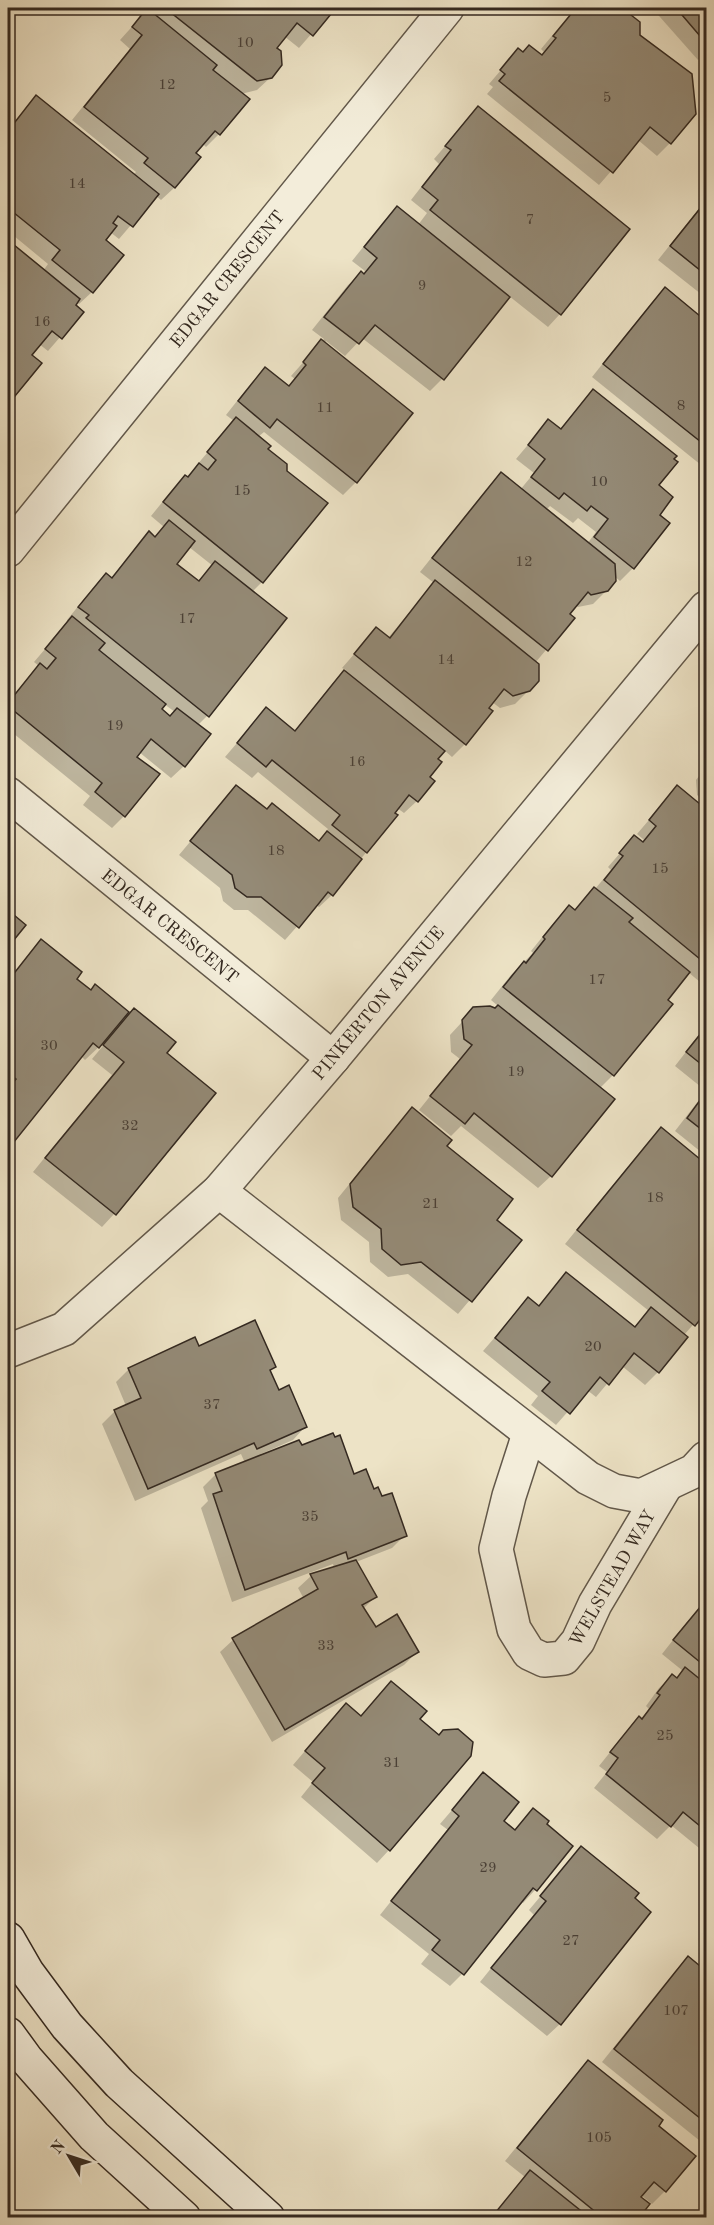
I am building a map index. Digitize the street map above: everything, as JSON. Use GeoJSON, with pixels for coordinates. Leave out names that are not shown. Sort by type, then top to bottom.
{"type":"FeatureCollection","features":[{"type":"Feature","properties":{"kind":"street","name":"EDGAR CRESCENT"},"geometry":{"type":"LineString","coordinates":[[8,550],[447,8]]}},
{"type":"Feature","properties":{"kind":"street","name":"PINKERTON AVENUE"},"geometry":{"type":"LineString","coordinates":[[8,1351],[64,1329],[219,1191],[333,1058],[706,608]]}},
{"type":"Feature","properties":{"kind":"street","name":"EDGAR CRESCENT"},"geometry":{"type":"LineString","coordinates":[[8,794],[333,1058]]}},
{"type":"Feature","properties":{"kind":"street","name":"WELSTEAD WAY"},"geometry":{"type":"LineString","coordinates":[[219,1191],[588,1478],[614,1491],[641,1496],[694,1471],[706,1458]]}},
{"type":"Feature","properties":{"kind":"street","name":"WELSTEAD WAY"},"geometry":{"type":"LineString","coordinates":[[529,1434],[496,1550],[514,1629],[529,1653],[544,1660],[564,1658],[578,1641],[596,1604],[666,1485]]}},
{"type":"Feature","properties":{"kind":"street"},"geometry":{"type":"LineString","coordinates":[[8,1939],[27,1972],[67,2026],[119,2083],[268,2217]]}},
{"type":"Feature","properties":{"kind":"street"},"geometry":{"type":"LineString","coordinates":[[8,2034],[27,2060],[94,2136],[184,2217]]}},
{"type":"Feature","properties":{"kind":"building"},"geometry":{"type":"Polygon","coordinates":[[[147,8],[217,65],[213,70],[250,99],[220,135],[215,131],[196,153],[201,157],[175,188],[144,163],[148,158],[84,107],[142,35],[132,27],[147,8]]]}},
{"type":"Feature","properties":{"kind":"building"},"geometry":{"type":"Polygon","coordinates":[[[165,8],[336,8],[313,36],[297,23],[277,48],[281,51],[282,65],[272,78],[257,81],[165,8]]]}},
{"type":"Feature","properties":{"kind":"building"},"geometry":{"type":"Polygon","coordinates":[[[576,8],[622,8],[640,22],[640,35],[692,74],[696,114],[671,144],[650,127],[613,173],[499,81],[505,74],[500,70],[518,48],[523,52],[529,45],[542,55],[556,38],[553,36],[576,8]]]}},
{"type":"Feature","properties":{"kind":"building"},"geometry":{"type":"Polygon","coordinates":[[[676,8],[706,8],[706,43],[676,8]]]}},
{"type":"Feature","properties":{"kind":"building"},"geometry":{"type":"Polygon","coordinates":[[[36,95],[159,194],[133,227],[118,216],[113,223],[117,226],[106,240],[124,255],[93,293],[52,260],[60,250],[8,208],[8,173],[13,166],[8,162],[8,131],[36,95]]]}},
{"type":"Feature","properties":{"kind":"building"},"geometry":{"type":"Polygon","coordinates":[[[478,106],[630,229],[561,315],[430,210],[438,200],[422,187],[451,150],[445,146],[478,106]]]}},
{"type":"Feature","properties":{"kind":"building"},"geometry":{"type":"Polygon","coordinates":[[[706,201],[706,275],[670,246],[706,201]]]}},
{"type":"Feature","properties":{"kind":"building"},"geometry":{"type":"Polygon","coordinates":[[[397,206],[510,297],[444,380],[375,325],[359,344],[324,317],[361,271],[364,274],[377,258],[364,247],[397,206]]]}},
{"type":"Feature","properties":{"kind":"building"},"geometry":{"type":"Polygon","coordinates":[[[8,240],[80,299],[76,305],[84,312],[62,339],[52,331],[32,355],[42,363],[11,401],[8,398],[8,240]]]}},
{"type":"Feature","properties":{"kind":"building"},"geometry":{"type":"Polygon","coordinates":[[[665,287],[706,321],[706,446],[603,364],[665,287]]]}},
{"type":"Feature","properties":{"kind":"building"},"geometry":{"type":"Polygon","coordinates":[[[321,339],[413,413],[357,483],[277,419],[270,428],[238,401],[265,367],[289,386],[306,365],[303,362],[321,339]]]}},
{"type":"Feature","properties":{"kind":"building"},"geometry":{"type":"Polygon","coordinates":[[[593,389],[677,456],[674,459],[678,462],[659,485],[673,497],[660,515],[670,523],[634,569],[594,537],[608,519],[591,506],[587,511],[564,493],[559,499],[531,477],[545,459],[528,445],[548,419],[561,429],[593,389]]]}},
{"type":"Feature","properties":{"kind":"building"},"geometry":{"type":"Polygon","coordinates":[[[236,417],[271,446],[268,449],[287,464],[287,471],[328,503],[263,583],[163,502],[185,475],[188,477],[199,463],[208,470],[216,460],[207,452],[236,417]]]}},
{"type":"Feature","properties":{"kind":"building"},"geometry":{"type":"Polygon","coordinates":[[[501,472],[615,564],[616,581],[608,591],[591,595],[588,592],[570,614],[575,618],[548,651],[432,558],[501,472]]]}},
{"type":"Feature","properties":{"kind":"building"},"geometry":{"type":"Polygon","coordinates":[[[169,520],[195,541],[177,564],[199,581],[215,561],[287,618],[209,717],[86,618],[89,615],[78,607],[106,573],[112,578],[149,531],[155,537],[169,520]]]}},
{"type":"Feature","properties":{"kind":"building"},"geometry":{"type":"Polygon","coordinates":[[[435,580],[539,664],[539,681],[530,691],[513,696],[504,689],[489,708],[493,711],[466,745],[354,654],[376,627],[390,638],[435,580]]]}},
{"type":"Feature","properties":{"kind":"building"},"geometry":{"type":"Polygon","coordinates":[[[72,616],[105,643],[99,650],[166,704],[162,709],[170,716],[177,708],[211,734],[185,767],[151,739],[137,757],[160,774],[125,817],[95,792],[102,783],[8,706],[40,663],[47,669],[56,658],[45,649],[72,616]]]}},
{"type":"Feature","properties":{"kind":"building"},"geometry":{"type":"Polygon","coordinates":[[[344,670],[445,751],[438,759],[442,762],[430,777],[435,781],[418,802],[409,795],[395,813],[398,815],[367,853],[332,825],[340,815],[272,760],[266,767],[237,743],[266,707],[295,731],[344,670]]]}},
{"type":"Feature","properties":{"kind":"building"},"geometry":{"type":"Polygon","coordinates":[[[236,785],[267,809],[272,803],[319,841],[327,831],[362,859],[333,896],[328,892],[299,928],[261,897],[247,897],[235,888],[232,875],[190,841],[236,785]]]}},
{"type":"Feature","properties":{"kind":"building"},"geometry":{"type":"Polygon","coordinates":[[[677,785],[706,809],[706,964],[604,880],[623,856],[619,853],[634,835],[643,842],[656,826],[649,820],[677,785]]]}},
{"type":"Feature","properties":{"kind":"building"},"geometry":{"type":"Polygon","coordinates":[[[594,887],[633,918],[629,922],[690,972],[668,1000],[673,1004],[614,1076],[503,987],[524,961],[526,963],[545,939],[543,937],[569,905],[575,910],[594,887]]]}},
{"type":"Feature","properties":{"kind":"building"},"geometry":{"type":"Polygon","coordinates":[[[8,910],[26,925],[9,946],[13,949],[8,956],[8,910]]]}},
{"type":"Feature","properties":{"kind":"building"},"geometry":{"type":"Polygon","coordinates":[[[41,939],[82,972],[77,979],[91,990],[95,984],[129,1012],[99,1048],[93,1043],[10,1147],[8,1145],[8,1089],[16,1079],[8,1072],[8,981],[41,939]]]}},
{"type":"Feature","properties":{"kind":"building"},"geometry":{"type":"Polygon","coordinates":[[[498,1005],[615,1099],[552,1177],[474,1113],[465,1124],[430,1096],[472,1045],[464,1039],[462,1020],[473,1007],[495,1008],[498,1005]]]}},
{"type":"Feature","properties":{"kind":"building"},"geometry":{"type":"Polygon","coordinates":[[[134,1008],[176,1042],[167,1053],[216,1093],[116,1215],[45,1158],[124,1062],[103,1045],[134,1008]]]}},
{"type":"Feature","properties":{"kind":"building"},"geometry":{"type":"Polygon","coordinates":[[[706,1027],[706,1068],[686,1052],[706,1027]]]}},
{"type":"Feature","properties":{"kind":"building"},"geometry":{"type":"Polygon","coordinates":[[[706,1092],[706,1133],[687,1118],[706,1092]]]}},
{"type":"Feature","properties":{"kind":"building"},"geometry":{"type":"Polygon","coordinates":[[[412,1107],[452,1140],[447,1146],[513,1199],[497,1220],[522,1240],[472,1302],[421,1262],[401,1265],[382,1249],[381,1229],[353,1207],[350,1184],[412,1107]]]}},
{"type":"Feature","properties":{"kind":"building"},"geometry":{"type":"Polygon","coordinates":[[[661,1127],[706,1164],[706,1312],[695,1326],[577,1230],[661,1127]]]}},
{"type":"Feature","properties":{"kind":"building"},"geometry":{"type":"Polygon","coordinates":[[[566,1272],[635,1327],[651,1307],[688,1337],[659,1373],[634,1353],[609,1385],[600,1377],[570,1414],[542,1391],[550,1382],[495,1338],[528,1297],[539,1306],[566,1272]]]}},
{"type":"Feature","properties":{"kind":"building"},"geometry":{"type":"Polygon","coordinates":[[[255,1320],[276,1367],[270,1370],[279,1390],[289,1385],[307,1427],[257,1449],[254,1443],[148,1489],[114,1410],[141,1398],[128,1368],[195,1337],[199,1346],[255,1320]]]}},
{"type":"Feature","properties":{"kind":"building"},"geometry":{"type":"Polygon","coordinates":[[[333,1433],[335,1437],[340,1435],[354,1474],[366,1469],[374,1489],[378,1487],[382,1496],[392,1493],[407,1536],[348,1559],[346,1552],[245,1590],[213,1494],[222,1491],[215,1473],[299,1440],[302,1445],[333,1433]]]}},
{"type":"Feature","properties":{"kind":"building"},"geometry":{"type":"Polygon","coordinates":[[[356,1560],[377,1597],[362,1605],[376,1627],[397,1614],[419,1652],[285,1730],[232,1638],[318,1589],[310,1574],[356,1560]]]}},
{"type":"Feature","properties":{"kind":"building"},"geometry":{"type":"Polygon","coordinates":[[[706,1604],[706,1667],[673,1640],[701,1606],[704,1608],[706,1604]]]}},
{"type":"Feature","properties":{"kind":"building"},"geometry":{"type":"Polygon","coordinates":[[[685,1667],[706,1684],[706,1831],[683,1812],[671,1827],[606,1774],[618,1758],[610,1752],[639,1716],[642,1719],[660,1695],[657,1693],[672,1674],[677,1678],[685,1667]]]}},
{"type":"Feature","properties":{"kind":"building"},"geometry":{"type":"Polygon","coordinates":[[[391,1681],[427,1711],[420,1719],[439,1735],[443,1730],[458,1729],[473,1742],[471,1756],[390,1851],[312,1783],[325,1768],[305,1751],[346,1703],[361,1716],[391,1681]]]}},
{"type":"Feature","properties":{"kind":"building"},"geometry":{"type":"Polygon","coordinates":[[[483,1772],[519,1802],[504,1821],[515,1830],[533,1808],[549,1821],[547,1824],[573,1846],[537,1891],[533,1888],[464,1975],[432,1950],[440,1940],[391,1901],[459,1816],[452,1810],[483,1772]]]}},
{"type":"Feature","properties":{"kind":"building"},"geometry":{"type":"Polygon","coordinates":[[[581,1846],[639,1893],[635,1898],[651,1912],[561,2025],[491,1968],[546,1901],[540,1896],[581,1846]]]}},
{"type":"Feature","properties":{"kind":"building"},"geometry":{"type":"Polygon","coordinates":[[[688,1956],[706,1971],[706,2123],[614,2049],[688,1956]]]}},
{"type":"Feature","properties":{"kind":"building"},"geometry":{"type":"Polygon","coordinates":[[[588,2060],[663,2120],[659,2126],[696,2156],[666,2192],[654,2182],[641,2197],[650,2204],[639,2218],[603,2218],[517,2148],[588,2060]]]}},
{"type":"Feature","properties":{"kind":"building"},"geometry":{"type":"Polygon","coordinates":[[[530,2170],[590,2218],[491,2218],[530,2170]]]}}]}
